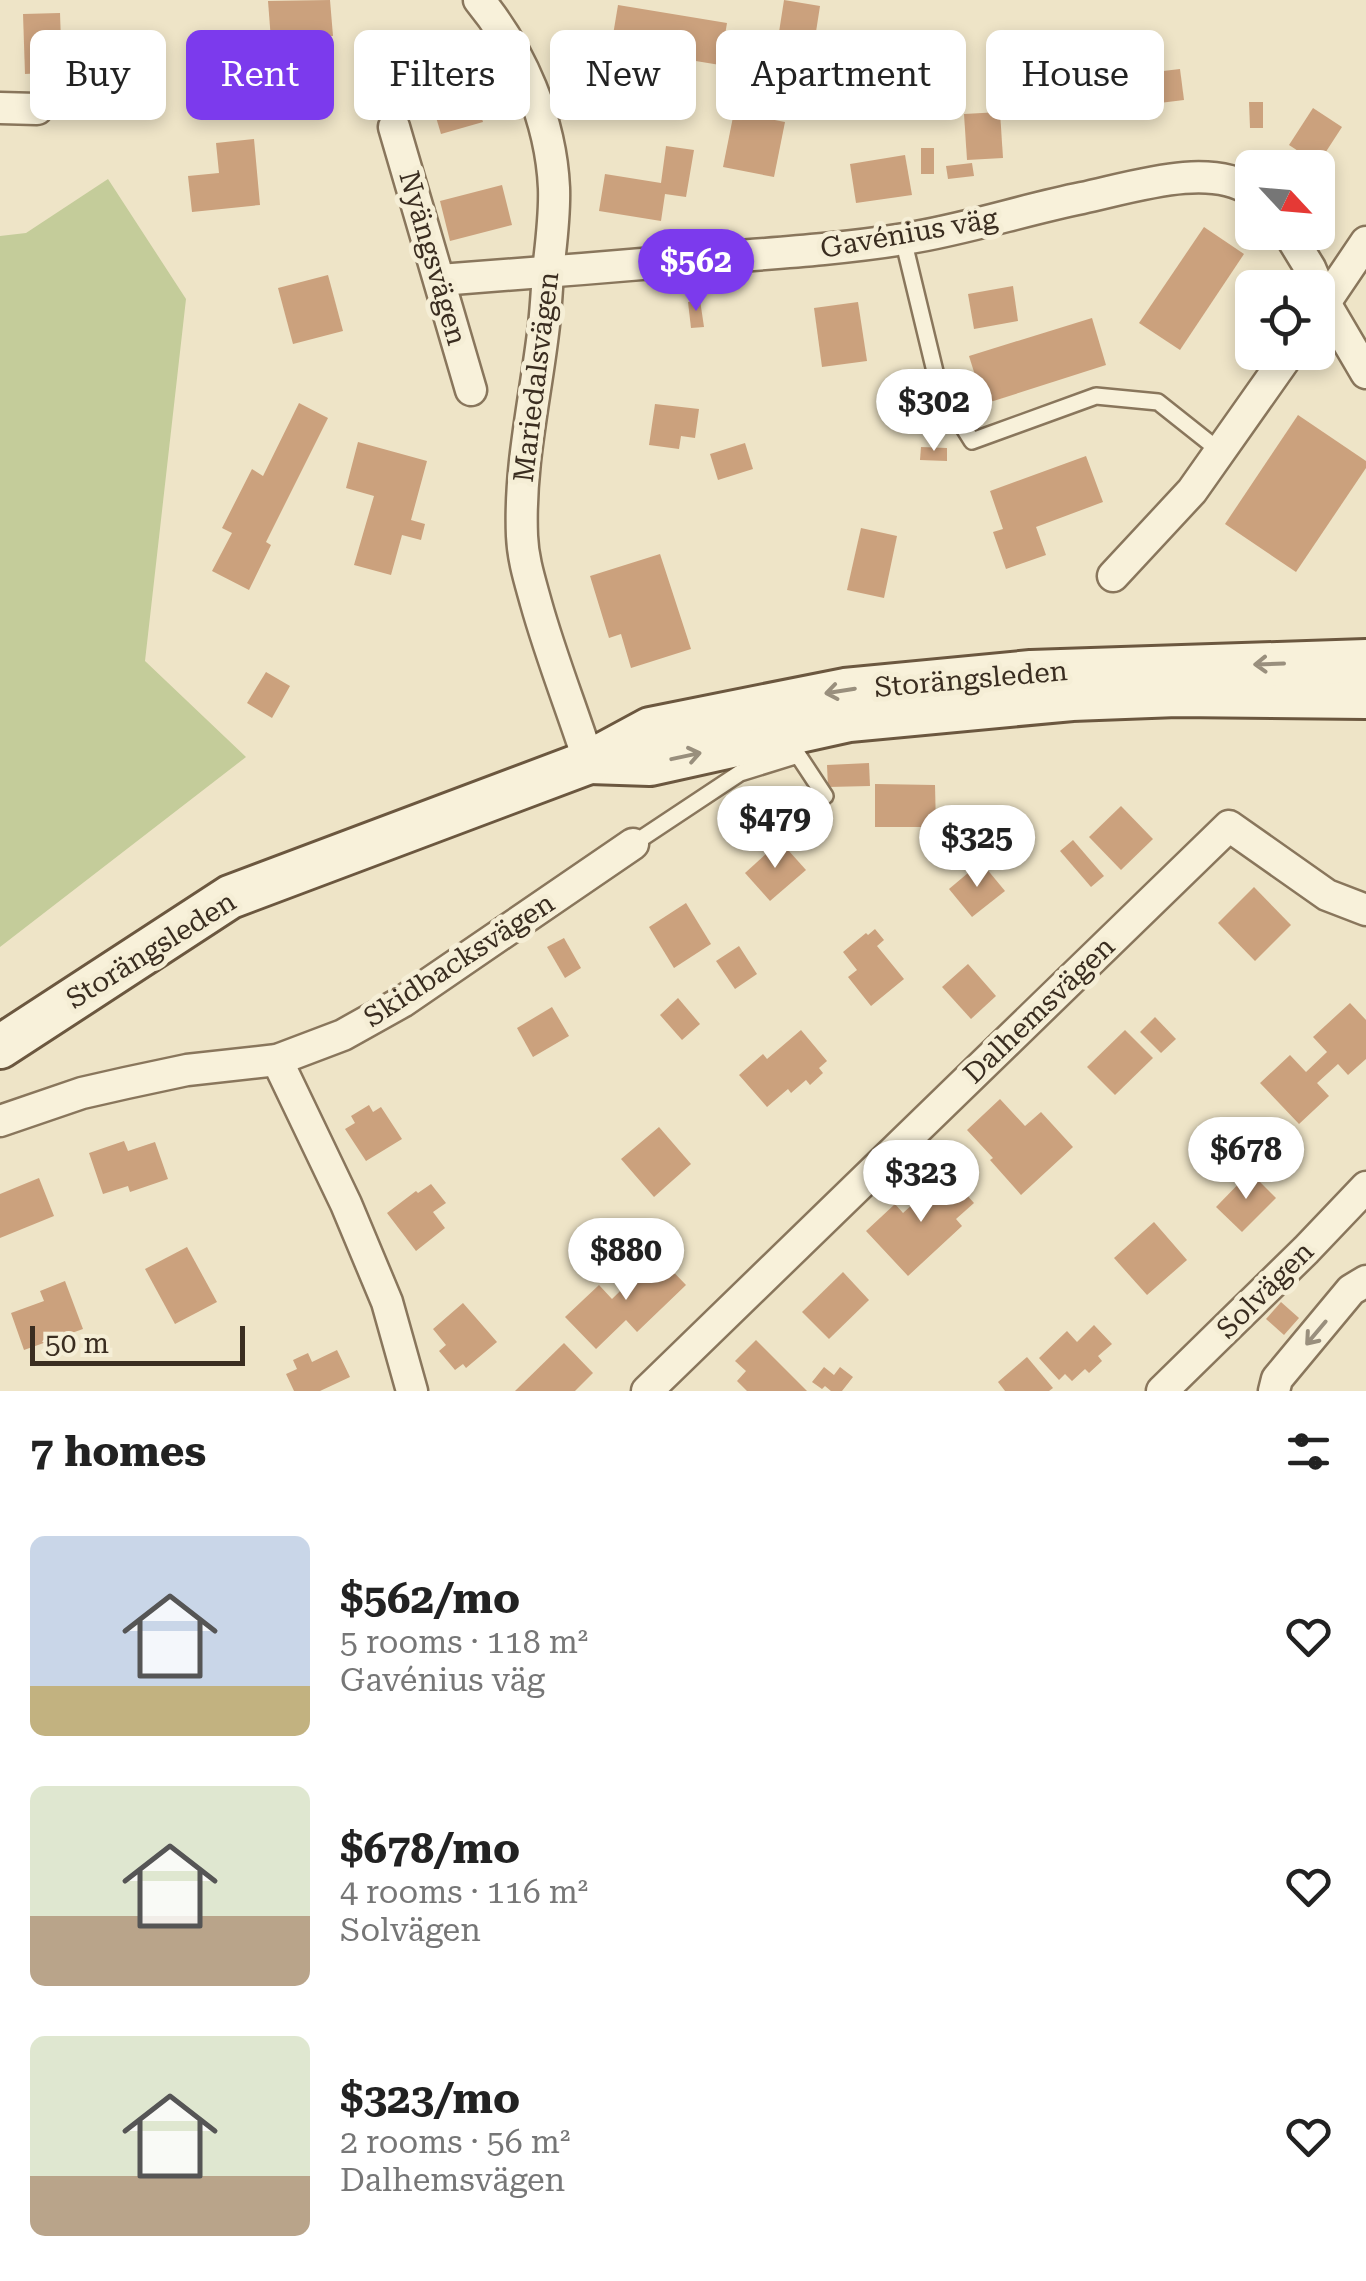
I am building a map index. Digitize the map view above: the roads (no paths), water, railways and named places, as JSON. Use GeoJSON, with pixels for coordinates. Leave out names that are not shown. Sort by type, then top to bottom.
{"type":"FeatureCollection","features":[{"type":"Feature","properties":{"kind":"main road","name":"Storängsleden"},"geometry":{"type":"LineString","coordinates":[[0,1046],[230,896],[589,762],[650,729],[845,690],[1032,672],[1366,660]]}},
{"type":"Feature","properties":{"kind":"main road","name":"Storängsleden"},"geometry":{"type":"LineString","coordinates":[[589,762],[650,764],[849,720],[1072,698],[1366,697]]}},
{"type":"Feature","properties":{"kind":"street","name":"Mariedalsvägen"},"geometry":{"type":"LineString","coordinates":[[479,0],[505,35],[527,77],[548,145],[554,185],[544,324],[522,488],[522,539],[542,623],[589,762]]}},
{"type":"Feature","properties":{"kind":"street"},"geometry":{"type":"LineString","coordinates":[[0,108],[30,109]]}},
{"type":"Feature","properties":{"kind":"street","name":"Nyängsvägen"},"geometry":{"type":"LineString","coordinates":[[394,128],[471,390]]}},
{"type":"Feature","properties":{"kind":"street","name":"Gavénius väg"},"geometry":{"type":"LineString","coordinates":[[440,280],[833,248],[953,230],[1055,203],[1160,182],[1198,177],[1226,178],[1235,182]]}},
{"type":"Feature","properties":{"kind":"street"},"geometry":{"type":"LineString","coordinates":[[1335,287],[1366,242]]}},
{"type":"Feature","properties":{"kind":"street"},"geometry":{"type":"LineString","coordinates":[[1335,328],[1366,373]]}},
{"type":"Feature","properties":{"kind":"street"},"geometry":{"type":"LineString","coordinates":[[1114,576],[1192,491],[1278,370]]}},
{"type":"Feature","properties":{"kind":"street","name":"Dalhemsvägen"},"geometry":{"type":"LineString","coordinates":[[646,1391],[1229,826],[1327,895],[1366,910]]}},
{"type":"Feature","properties":{"kind":"street","name":"Skidbacksvägen"},"geometry":{"type":"LineString","coordinates":[[0,1121],[111,1086],[187,1070],[277,1060],[343,1035],[402,1002],[633,844]]}},
{"type":"Feature","properties":{"kind":"street"},"geometry":{"type":"LineString","coordinates":[[277,1060],[388,1302],[412,1391]]}},
{"type":"Feature","properties":{"kind":"street","name":"Solvägen"},"geometry":{"type":"LineString","coordinates":[[1162,1391],[1366,1187]]}},
{"type":"Feature","properties":{"kind":"street"},"geometry":{"type":"LineString","coordinates":[[1274,1391],[1277,1379],[1352,1290],[1366,1280]]}},
{"type":"Feature","properties":{"kind":"lane"},"geometry":{"type":"LineString","coordinates":[[903,239],[939,388],[972,440],[1096,396],[1158,402],[1221,452]]}},
{"type":"Feature","properties":{"kind":"lane"},"geometry":{"type":"LineString","coordinates":[[633,844],[740,773],[798,755],[826,796]]}}]}
